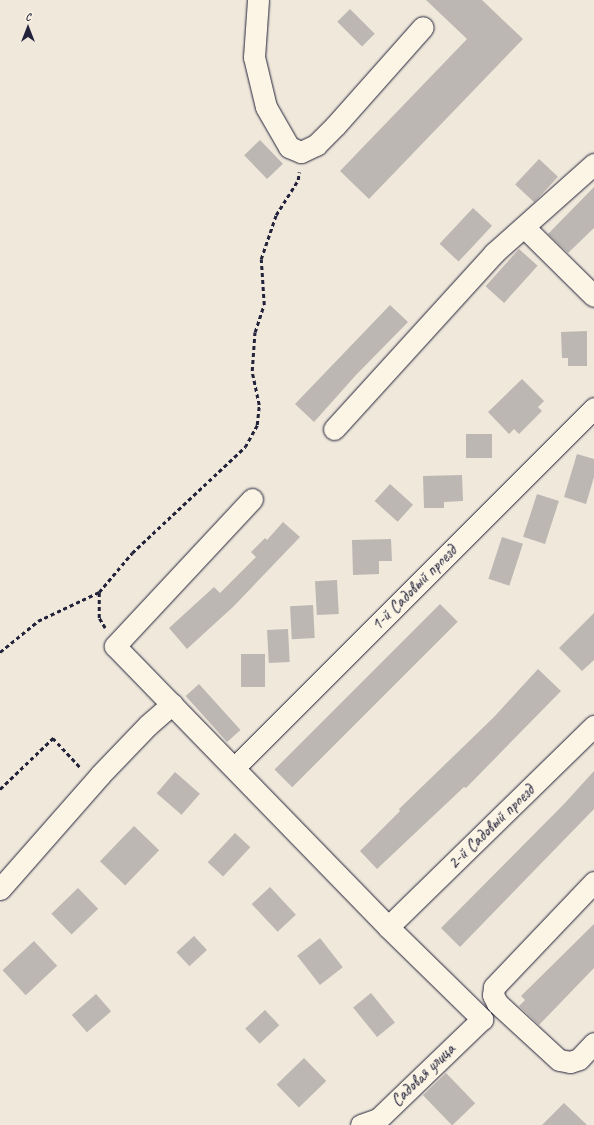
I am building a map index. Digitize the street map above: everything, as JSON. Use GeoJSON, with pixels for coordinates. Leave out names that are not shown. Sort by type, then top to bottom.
{"type":"FeatureCollection","features":[{"type":"Feature","properties":{"kind":"street"},"geometry":{"type":"LineString","coordinates":[[258,0],[254,57],[266,107],[289,147],[301,152],[316,145],[335,126],[423,27]]}},
{"type":"Feature","properties":{"kind":"street"},"geometry":{"type":"LineString","coordinates":[[334,429],[494,253],[594,164]]}},
{"type":"Feature","properties":{"kind":"street"},"geometry":{"type":"LineString","coordinates":[[524,227],[594,296]]}},
{"type":"Feature","properties":{"kind":"street","name":"1-й Садовый проезд"},"geometry":{"type":"LineString","coordinates":[[234,768],[594,408]]}},
{"type":"Feature","properties":{"kind":"street"},"geometry":{"type":"LineString","coordinates":[[252,499],[115,646],[388,927]]}},
{"type":"Feature","properties":{"kind":"street"},"geometry":{"type":"LineString","coordinates":[[0,889],[94,782],[148,724],[172,704]]}},
{"type":"Feature","properties":{"kind":"street","name":"2-й Садовый проезд"},"geometry":{"type":"LineString","coordinates":[[388,927],[594,726]]}},
{"type":"Feature","properties":{"kind":"street"},"geometry":{"type":"LineString","coordinates":[[594,882],[494,987],[493,995],[497,1003],[559,1060],[570,1062],[579,1059],[594,1043]]}},
{"type":"Feature","properties":{"kind":"street","name":"Садовая улица"},"geometry":{"type":"LineString","coordinates":[[361,1125],[378,1119],[482,1019],[388,927]]}},
{"type":"Feature","properties":{"kind":"path"},"geometry":{"type":"LineString","coordinates":[[0,652],[38,621],[99,592],[132,552],[245,447],[257,425],[259,404],[252,371],[255,332],[264,305],[261,259],[276,215],[298,180],[301,152]]}},
{"type":"Feature","properties":{"kind":"path"},"geometry":{"type":"LineString","coordinates":[[99,592],[99,618],[115,646]]}},
{"type":"Feature","properties":{"kind":"path"},"geometry":{"type":"LineString","coordinates":[[0,789],[54,738],[94,782]]}},
{"type":"Feature","properties":{"kind":"building"},"geometry":{"type":"Polygon","coordinates":[[[426,0],[482,0],[523,39],[369,199],[340,171],[467,39],[426,0]]]}},
{"type":"Feature","properties":{"kind":"building"},"geometry":{"type":"Polygon","coordinates":[[[350,9],[375,34],[362,46],[337,22],[350,9]]]}},
{"type":"Feature","properties":{"kind":"building"},"geometry":{"type":"Polygon","coordinates":[[[260,140],[283,164],[267,179],[244,155],[260,140]]]}},
{"type":"Feature","properties":{"kind":"building"},"geometry":{"type":"Polygon","coordinates":[[[539,159],[558,177],[534,202],[515,185],[539,159]]]}},
{"type":"Feature","properties":{"kind":"building"},"geometry":{"type":"Polygon","coordinates":[[[594,187],[594,228],[568,253],[548,234],[594,187]]]}},
{"type":"Feature","properties":{"kind":"building"},"geometry":{"type":"Polygon","coordinates":[[[473,208],[492,226],[459,262],[440,244],[473,208]]]}},
{"type":"Feature","properties":{"kind":"building"},"geometry":{"type":"Polygon","coordinates":[[[519,249],[538,266],[504,303],[486,286],[519,249]]]}},
{"type":"Feature","properties":{"kind":"building"},"geometry":{"type":"Polygon","coordinates":[[[390,305],[408,322],[356,375],[314,422],[295,404],[390,305]]]}},
{"type":"Feature","properties":{"kind":"building"},"geometry":{"type":"Polygon","coordinates":[[[587,331],[587,366],[568,366],[568,358],[562,358],[561,332],[587,331]]]}},
{"type":"Feature","properties":{"kind":"building"},"geometry":{"type":"Polygon","coordinates":[[[522,379],[544,401],[538,407],[542,411],[519,434],[514,429],[509,434],[488,412],[522,379]]]}},
{"type":"Feature","properties":{"kind":"building"},"geometry":{"type":"Polygon","coordinates":[[[466,434],[492,434],[492,458],[466,458],[466,434]]]}},
{"type":"Feature","properties":{"kind":"building"},"geometry":{"type":"Polygon","coordinates":[[[577,454],[594,459],[594,477],[586,504],[564,497],[577,454]]]}},
{"type":"Feature","properties":{"kind":"building"},"geometry":{"type":"Polygon","coordinates":[[[462,475],[463,501],[444,502],[444,508],[424,508],[423,476],[462,475]]]}},
{"type":"Feature","properties":{"kind":"building"},"geometry":{"type":"Polygon","coordinates":[[[390,484],[413,505],[398,522],[375,501],[390,484]]]}},
{"type":"Feature","properties":{"kind":"building"},"geometry":{"type":"Polygon","coordinates":[[[537,494],[559,501],[545,544],[523,537],[537,494]]]}},
{"type":"Feature","properties":{"kind":"building"},"geometry":{"type":"Polygon","coordinates":[[[283,522],[300,537],[234,606],[187,649],[169,628],[214,587],[220,593],[256,557],[251,552],[265,538],[267,540],[283,522]]]}},
{"type":"Feature","properties":{"kind":"building"},"geometry":{"type":"Polygon","coordinates":[[[502,537],[523,544],[509,586],[488,579],[502,537]]]}},
{"type":"Feature","properties":{"kind":"building"},"geometry":{"type":"Polygon","coordinates":[[[391,539],[392,561],[379,561],[379,574],[353,575],[352,540],[391,539]]]}},
{"type":"Feature","properties":{"kind":"building"},"geometry":{"type":"Polygon","coordinates":[[[337,580],[339,614],[317,615],[315,581],[337,580]]]}},
{"type":"Feature","properties":{"kind":"building"},"geometry":{"type":"Polygon","coordinates":[[[440,604],[458,622],[292,787],[275,769],[440,604]]]}},
{"type":"Feature","properties":{"kind":"building"},"geometry":{"type":"Polygon","coordinates":[[[313,605],[315,638],[292,639],[290,606],[313,605]]]}},
{"type":"Feature","properties":{"kind":"building"},"geometry":{"type":"Polygon","coordinates":[[[594,613],[594,660],[582,671],[559,648],[594,613]]]}},
{"type":"Feature","properties":{"kind":"building"},"geometry":{"type":"Polygon","coordinates":[[[288,629],[290,662],[269,663],[267,630],[288,629]]]}},
{"type":"Feature","properties":{"kind":"building"},"geometry":{"type":"Polygon","coordinates":[[[241,654],[265,654],[265,687],[241,687],[241,654]]]}},
{"type":"Feature","properties":{"kind":"building"},"geometry":{"type":"Polygon","coordinates":[[[538,669],[561,691],[466,788],[464,787],[377,869],[360,851],[400,811],[399,809],[494,717],[538,669]]]}},
{"type":"Feature","properties":{"kind":"building"},"geometry":{"type":"Polygon","coordinates":[[[199,684],[240,730],[227,742],[186,696],[199,684]]]}},
{"type":"Feature","properties":{"kind":"building"},"geometry":{"type":"Polygon","coordinates":[[[594,771],[594,809],[460,947],[441,928],[564,804],[594,771]]]}},
{"type":"Feature","properties":{"kind":"building"},"geometry":{"type":"Polygon","coordinates":[[[175,772],[200,794],[182,815],[157,793],[175,772]]]}},
{"type":"Feature","properties":{"kind":"building"},"geometry":{"type":"Polygon","coordinates":[[[134,826],[159,850],[125,886],[100,861],[134,826]]]}},
{"type":"Feature","properties":{"kind":"building"},"geometry":{"type":"Polygon","coordinates":[[[235,833],[250,847],[223,877],[208,862],[235,833]]]}},
{"type":"Feature","properties":{"kind":"building"},"geometry":{"type":"Polygon","coordinates":[[[270,887],[296,915],[278,932],[252,904],[270,887]]]}},
{"type":"Feature","properties":{"kind":"building"},"geometry":{"type":"Polygon","coordinates":[[[78,888],[98,909],[72,935],[51,914],[78,888]]]}},
{"type":"Feature","properties":{"kind":"building"},"geometry":{"type":"Polygon","coordinates":[[[594,924],[594,968],[539,1025],[519,1006],[525,1000],[521,996],[594,924]]]}},
{"type":"Feature","properties":{"kind":"building"},"geometry":{"type":"Polygon","coordinates":[[[194,936],[207,950],[189,966],[176,952],[194,936]]]}},
{"type":"Feature","properties":{"kind":"building"},"geometry":{"type":"Polygon","coordinates":[[[320,938],[343,967],[320,985],[297,956],[320,938]]]}},
{"type":"Feature","properties":{"kind":"building"},"geometry":{"type":"Polygon","coordinates":[[[34,941],[57,966],[26,995],[3,970],[34,941]]]}},
{"type":"Feature","properties":{"kind":"building"},"geometry":{"type":"Polygon","coordinates":[[[371,993],[395,1023],[377,1037],[353,1007],[371,993]]]}},
{"type":"Feature","properties":{"kind":"building"},"geometry":{"type":"Polygon","coordinates":[[[96,994],[111,1011],[87,1032],[72,1015],[96,994]]]}},
{"type":"Feature","properties":{"kind":"building"},"geometry":{"type":"Polygon","coordinates":[[[265,1010],[279,1025],[260,1044],[245,1028],[265,1010]]]}},
{"type":"Feature","properties":{"kind":"building"},"geometry":{"type":"Polygon","coordinates":[[[304,1058],[326,1081],[299,1107],[277,1084],[304,1058]]]}},
{"type":"Feature","properties":{"kind":"building"},"geometry":{"type":"Polygon","coordinates":[[[446,1073],[475,1103],[452,1125],[423,1095],[446,1073]]]}},
{"type":"Feature","properties":{"kind":"building"},"geometry":{"type":"Polygon","coordinates":[[[564,1103],[587,1125],[542,1125],[564,1103]]]}}]}
